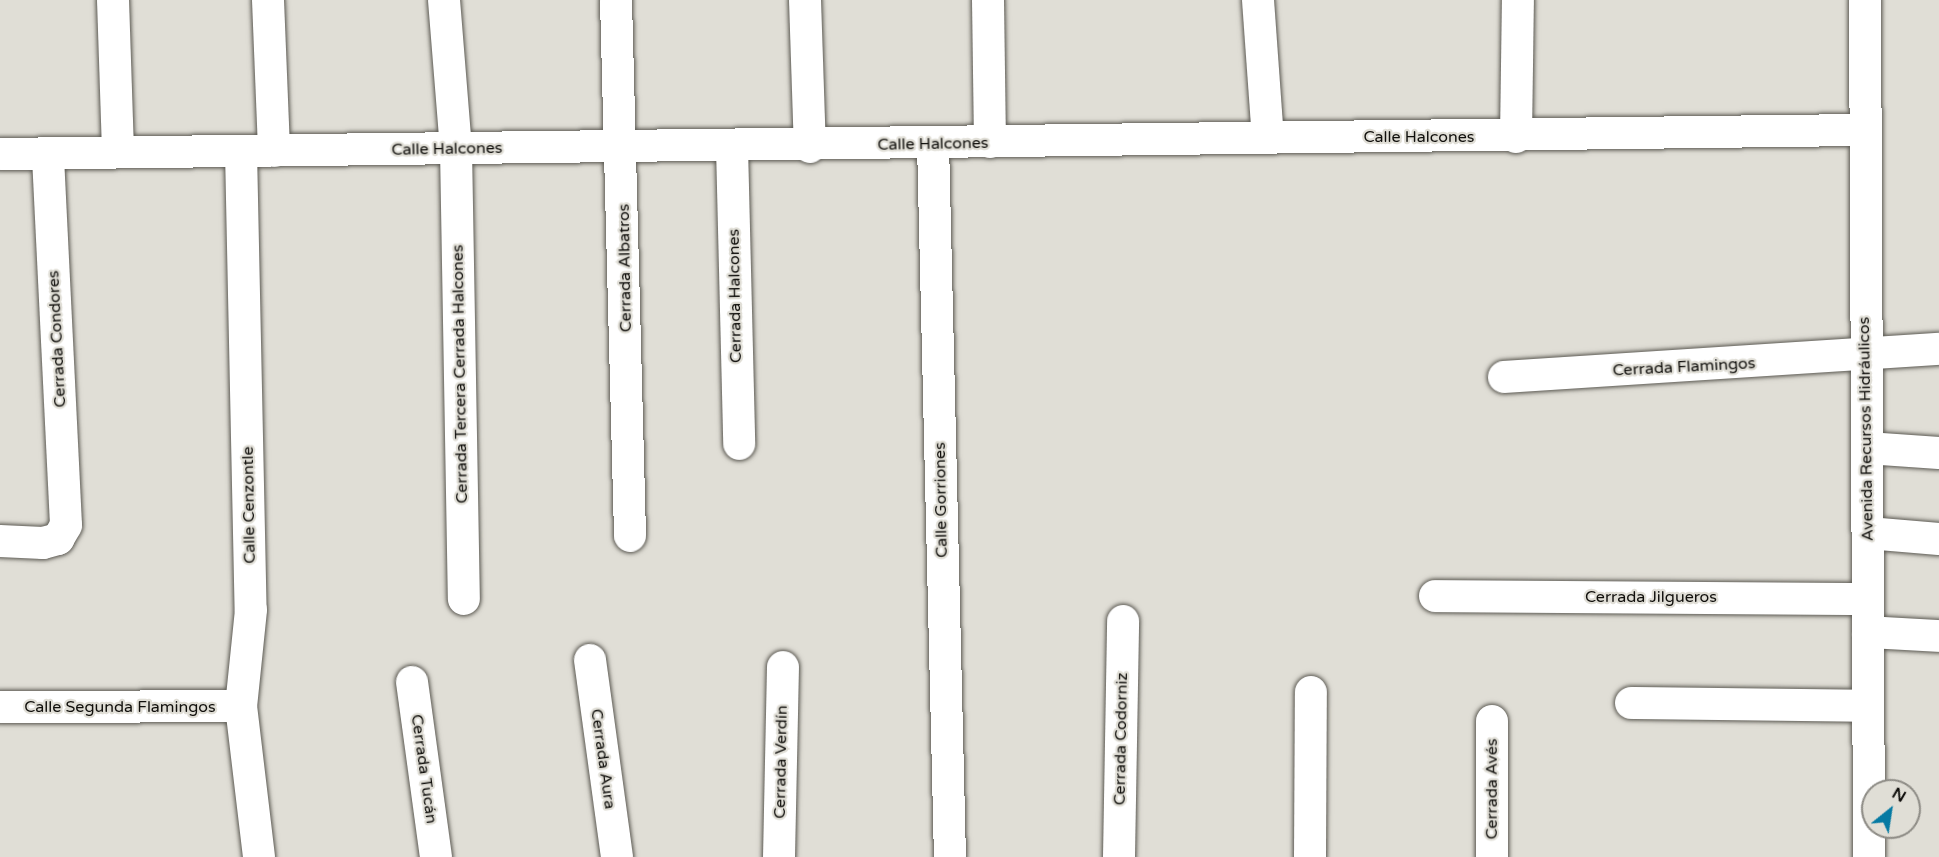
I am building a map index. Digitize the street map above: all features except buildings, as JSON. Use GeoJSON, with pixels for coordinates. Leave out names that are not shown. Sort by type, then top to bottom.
{"type":"FeatureCollection","features":[{"type":"Feature","properties":{"kind":"street"},"geometry":{"type":"LineString","coordinates":[[113,0],[118,152]]}},
{"type":"Feature","properties":{"kind":"street"},"geometry":{"type":"LineString","coordinates":[[268,0],[274,151]]}},
{"type":"Feature","properties":{"kind":"street","name":"Cerrada Tercera Cerrada Halcones"},"geometry":{"type":"LineString","coordinates":[[444,0],[456,149],[464,599]]}},
{"type":"Feature","properties":{"kind":"street","name":"Cerrada Albatros"},"geometry":{"type":"LineString","coordinates":[[615,0],[622,147],[630,536]]}},
{"type":"Feature","properties":{"kind":"street"},"geometry":{"type":"LineString","coordinates":[[805,0],[810,147]]}},
{"type":"Feature","properties":{"kind":"street"},"geometry":{"type":"LineString","coordinates":[[988,0],[990,142]]}},
{"type":"Feature","properties":{"kind":"street"},"geometry":{"type":"LineString","coordinates":[[1258,0],[1268,138]]}},
{"type":"Feature","properties":{"kind":"street"},"geometry":{"type":"LineString","coordinates":[[1516,136],[1518,0]]}},
{"type":"Feature","properties":{"kind":"street","name":"Avenida Recursos Hidráulicos"},"geometry":{"type":"LineString","coordinates":[[1865,0],[1864,357],[1868,533],[1869,857]]}},
{"type":"Feature","properties":{"kind":"street","name":"Calle Halcones"},"geometry":{"type":"LineString","coordinates":[[0,154],[810,147],[990,142],[1865,130]]}},
{"type":"Feature","properties":{"kind":"street","name":"Calle Gorriones"},"geometry":{"type":"LineString","coordinates":[[933,143],[950,857]]}},
{"type":"Feature","properties":{"kind":"street","name":"Cerrada Halcones"},"geometry":{"type":"LineString","coordinates":[[732,147],[739,444]]}},
{"type":"Feature","properties":{"kind":"street","name":"Calle Cenzontle"},"geometry":{"type":"LineString","coordinates":[[242,151],[251,610],[241,706],[259,857]]}},
{"type":"Feature","properties":{"kind":"street","name":"Cerrada Condores"},"geometry":{"type":"LineString","coordinates":[[0,541],[43,543],[58,539],[66,525],[48,154]]}},
{"type":"Feature","properties":{"kind":"street","name":"Cerrada Flamingos"},"geometry":{"type":"LineString","coordinates":[[1504,377],[1864,357],[1939,349]]}},
{"type":"Feature","properties":{"kind":"street"},"geometry":{"type":"LineString","coordinates":[[1867,448],[1939,453]]}},
{"type":"Feature","properties":{"kind":"street"},"geometry":{"type":"LineString","coordinates":[[1868,533],[1939,539]]}},
{"type":"Feature","properties":{"kind":"street","name":"Cerrada Jilgueros"},"geometry":{"type":"LineString","coordinates":[[1435,596],[1868,599]]}},
{"type":"Feature","properties":{"kind":"street","name":"Cerrada Codorniz"},"geometry":{"type":"LineString","coordinates":[[1119,857],[1123,621]]}},
{"type":"Feature","properties":{"kind":"street"},"geometry":{"type":"LineString","coordinates":[[1868,632],[1939,636]]}},
{"type":"Feature","properties":{"kind":"street","name":"Cerrada Aura"},"geometry":{"type":"LineString","coordinates":[[590,660],[617,857]]}},
{"type":"Feature","properties":{"kind":"street","name":"Cerrada Verdín"},"geometry":{"type":"LineString","coordinates":[[779,857],[783,666]]}},
{"type":"Feature","properties":{"kind":"street","name":"Cerrada Tucán"},"geometry":{"type":"LineString","coordinates":[[412,682],[435,857]]}},
{"type":"Feature","properties":{"kind":"street"},"geometry":{"type":"LineString","coordinates":[[1310,857],[1311,692]]}},
{"type":"Feature","properties":{"kind":"street"},"geometry":{"type":"LineString","coordinates":[[1631,703],[1868,706]]}},
{"type":"Feature","properties":{"kind":"street","name":"Calle Segunda Flamingos"},"geometry":{"type":"LineString","coordinates":[[0,707],[241,706]]}},
{"type":"Feature","properties":{"kind":"street","name":"Cerrada Avés"},"geometry":{"type":"LineString","coordinates":[[1492,721],[1492,857]]}}]}
